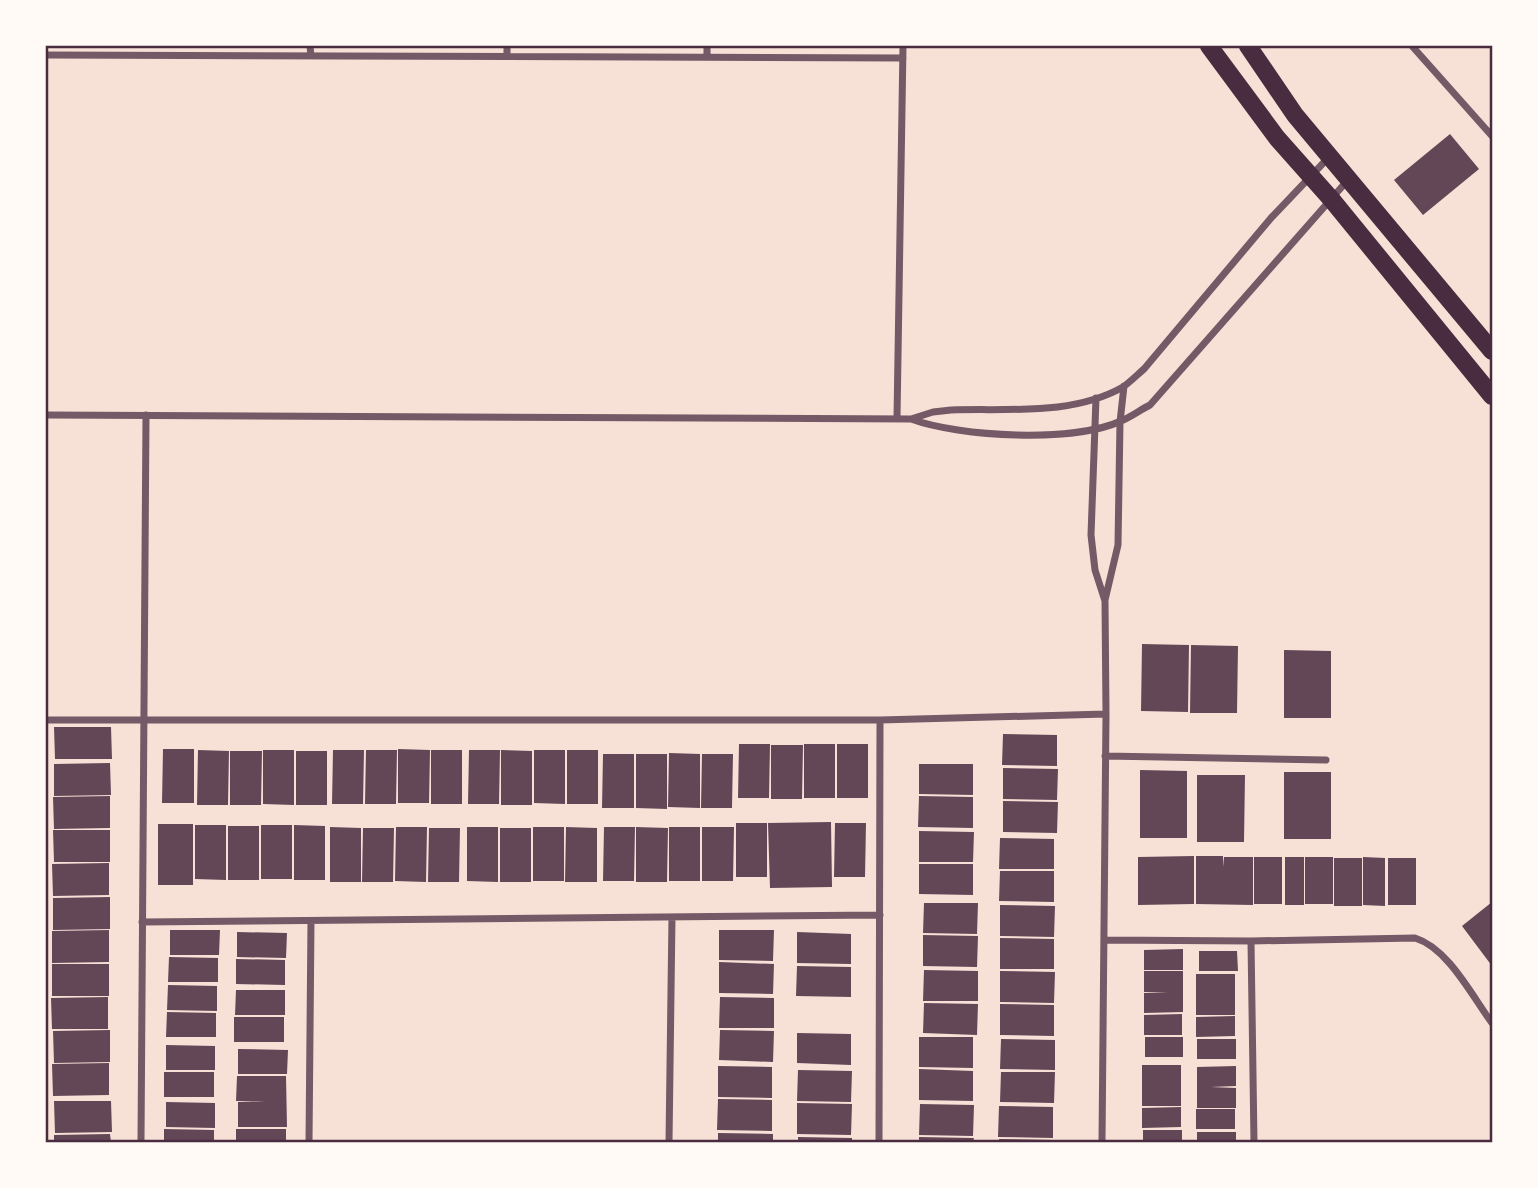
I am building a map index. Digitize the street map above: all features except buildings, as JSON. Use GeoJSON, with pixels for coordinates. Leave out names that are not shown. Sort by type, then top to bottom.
{"type":"FeatureCollection","features":[{"type":"Feature","properties":{"kind":"main road"},"geometry":{"type":"LineString","coordinates":[[1209,46],[1277,138],[1332,200],[1493,396]]}},
{"type":"Feature","properties":{"kind":"main road"},"geometry":{"type":"LineString","coordinates":[[1248,46],[1295,115],[1493,351]]}},
{"type":"Feature","properties":{"kind":"street"},"geometry":{"type":"LineString","coordinates":[[310,46],[311,56]]}},
{"type":"Feature","properties":{"kind":"street"},"geometry":{"type":"LineString","coordinates":[[507,46],[507,57]]}},
{"type":"Feature","properties":{"kind":"street"},"geometry":{"type":"LineString","coordinates":[[707,46],[707,57]]}},
{"type":"Feature","properties":{"kind":"street"},"geometry":{"type":"LineString","coordinates":[[897,418],[903,46]]}},
{"type":"Feature","properties":{"kind":"street"},"geometry":{"type":"LineString","coordinates":[[1412,46],[1493,136]]}},
{"type":"Feature","properties":{"kind":"street"},"geometry":{"type":"LineString","coordinates":[[46,55],[903,58]]}},
{"type":"Feature","properties":{"kind":"street"},"geometry":{"type":"LineString","coordinates":[[911,419],[933,412],[1065,406],[1096,398],[1124,386],[1144,369],[1271,218],[1330,157]]}},
{"type":"Feature","properties":{"kind":"street"},"geometry":{"type":"LineString","coordinates":[[46,415],[897,418],[971,433],[1051,435],[1095,428],[1120,422],[1150,405],[1349,179]]}},
{"type":"Feature","properties":{"kind":"street"},"geometry":{"type":"LineString","coordinates":[[1105,601],[1118,544],[1120,422],[1124,386]]}},
{"type":"Feature","properties":{"kind":"street"},"geometry":{"type":"LineString","coordinates":[[1096,398],[1091,535],[1093,557],[1105,601],[1106,714],[1102,1143]]}},
{"type":"Feature","properties":{"kind":"street"},"geometry":{"type":"LineString","coordinates":[[141,1143],[146,415]]}},
{"type":"Feature","properties":{"kind":"street"},"geometry":{"type":"LineString","coordinates":[[46,720],[880,720],[1106,714]]}},
{"type":"Feature","properties":{"kind":"street"},"geometry":{"type":"LineString","coordinates":[[879,1143],[880,720]]}},
{"type":"Feature","properties":{"kind":"street"},"geometry":{"type":"LineString","coordinates":[[1105,756],[1326,760]]}},
{"type":"Feature","properties":{"kind":"street"},"geometry":{"type":"LineString","coordinates":[[142,922],[880,915]]}},
{"type":"Feature","properties":{"kind":"street"},"geometry":{"type":"LineString","coordinates":[[669,1143],[672,917]]}},
{"type":"Feature","properties":{"kind":"street"},"geometry":{"type":"LineString","coordinates":[[309,1143],[311,921]]}},
{"type":"Feature","properties":{"kind":"street"},"geometry":{"type":"LineString","coordinates":[[1104,940],[1251,941],[1398,937],[1427,942],[1441,954],[1493,1023]]}},
{"type":"Feature","properties":{"kind":"street"},"geometry":{"type":"LineString","coordinates":[[1251,941],[1254,1143]]}}]}
